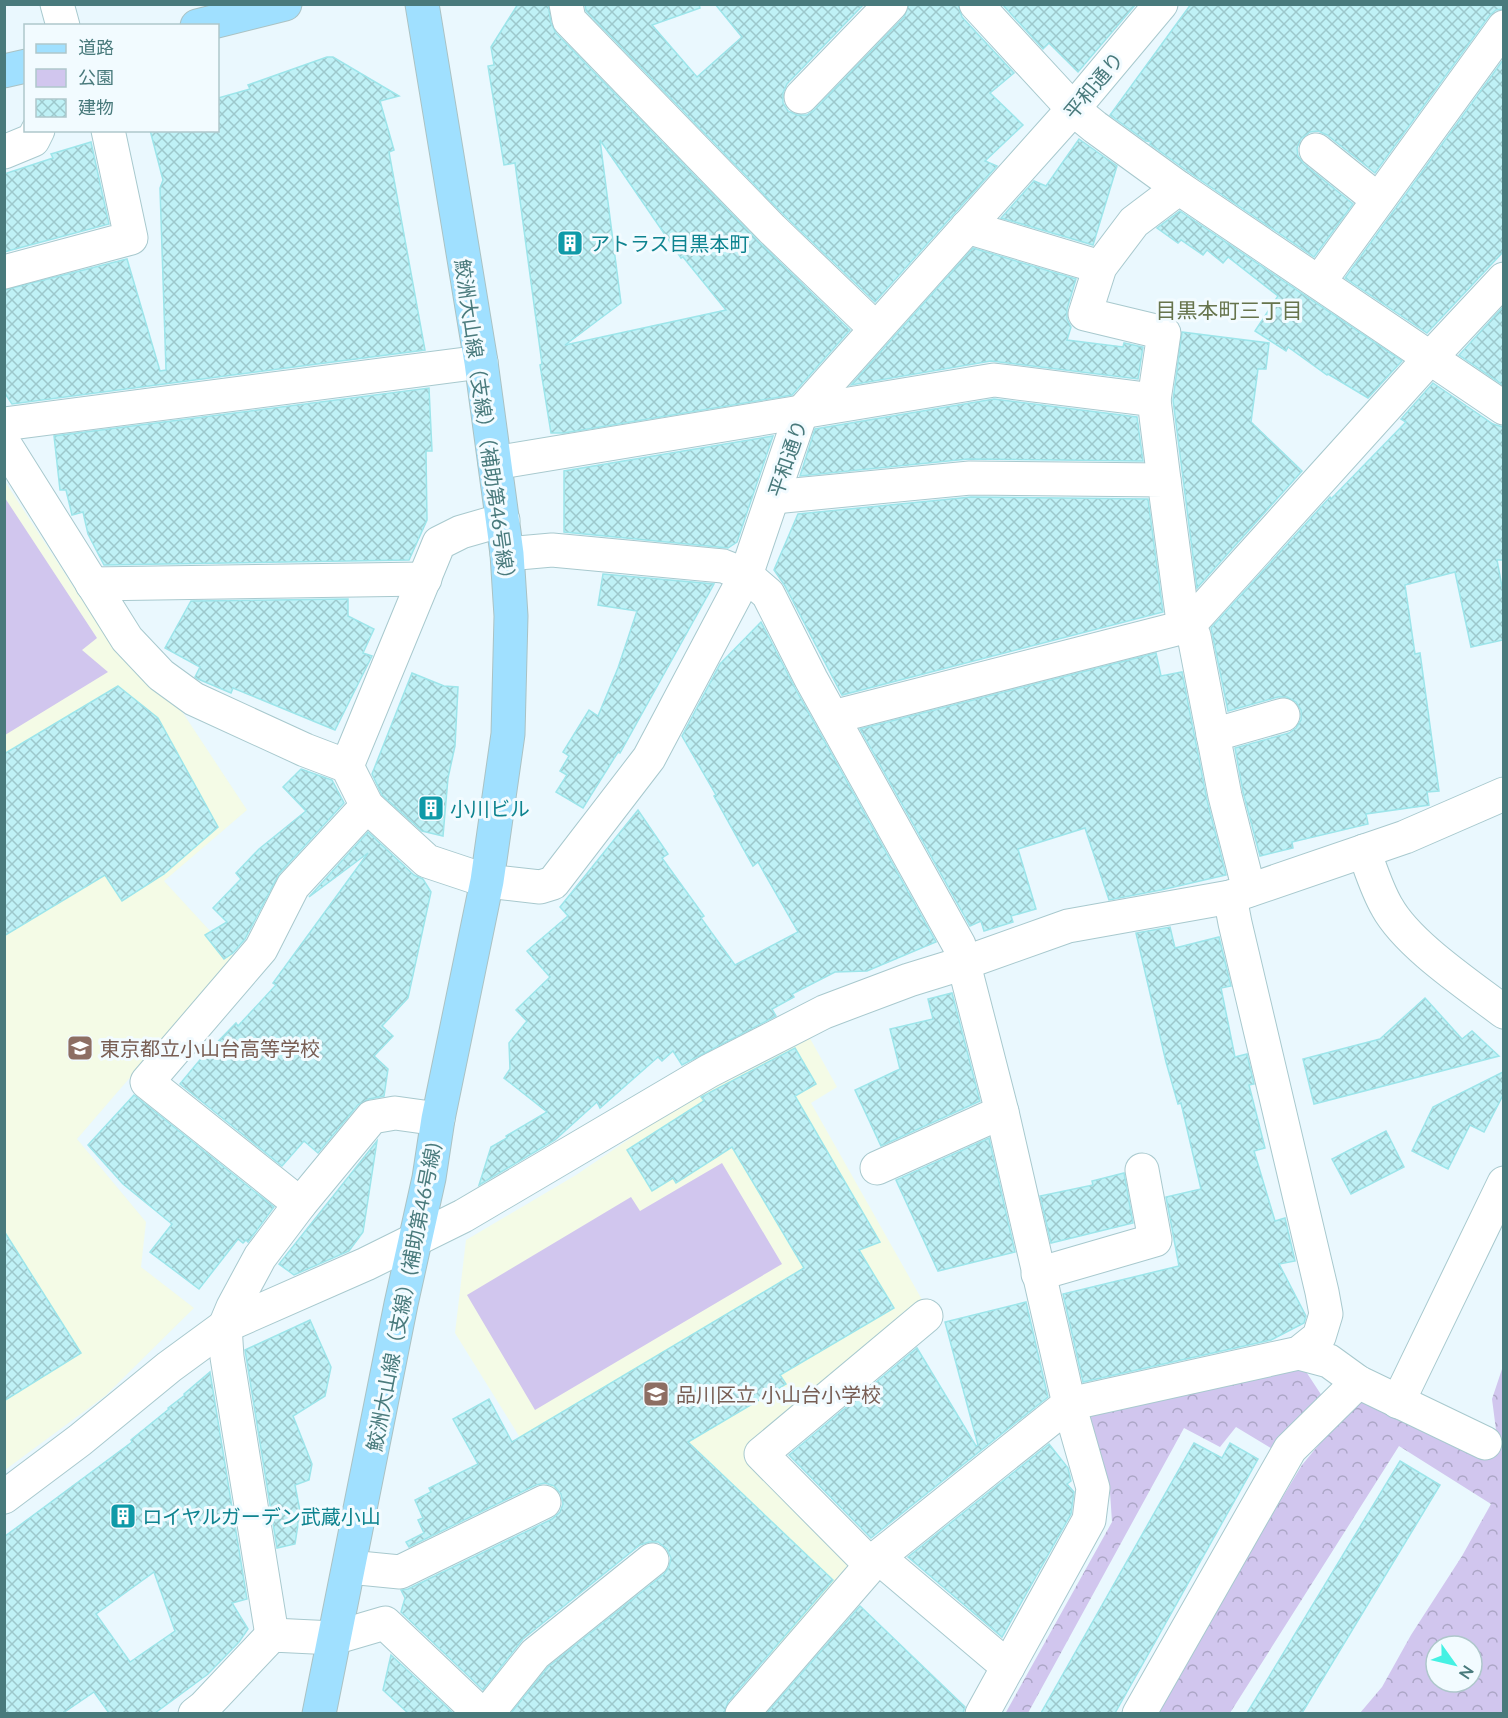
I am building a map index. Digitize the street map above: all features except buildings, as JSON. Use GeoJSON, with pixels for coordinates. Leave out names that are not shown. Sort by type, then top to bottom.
{"type":"FeatureCollection","features":[{"type":"Feature","properties":{"kind":"main road"},"geometry":{"type":"LineString","coordinates":[[205,24],[285,4]]}},
{"type":"Feature","properties":{"kind":"main road","name":"鮫洲大山線（支線）（補助第46号線）"},"geometry":{"type":"LineString","coordinates":[[422,4],[481,362],[507,554],[511,616],[508,734],[487,881]]}},
{"type":"Feature","properties":{"kind":"main road"},"geometry":{"type":"LineString","coordinates":[[4,71],[24,66]]}},
{"type":"Feature","properties":{"kind":"main road","name":"鮫洲大山線（支線）(補助第46号線)"},"geometry":{"type":"LineString","coordinates":[[319,1713],[429,1178],[438,1119],[487,881]]}},
{"type":"Feature","properties":{"kind":"street"},"geometry":{"type":"LineString","coordinates":[[57,4],[62,24]]}},
{"type":"Feature","properties":{"kind":"street"},"geometry":{"type":"LineString","coordinates":[[566,4],[569,20],[772,230],[875,328]]}},
{"type":"Feature","properties":{"kind":"street"},"geometry":{"type":"LineString","coordinates":[[801,97],[891,4]]}},
{"type":"Feature","properties":{"kind":"street"},"geometry":{"type":"LineString","coordinates":[[976,4],[1073,109],[1095,127],[1179,188],[1503,408]]}},
{"type":"Feature","properties":{"kind":"street","name":"平和通り"},"geometry":{"type":"LineString","coordinates":[[487,881],[540,887],[553,884],[569,865],[649,758],[746,575],[801,413],[1073,109],[1161,4]]}},
{"type":"Feature","properties":{"kind":"street"},"geometry":{"type":"LineString","coordinates":[[1318,282],[1503,27]]}},
{"type":"Feature","properties":{"kind":"street"},"geometry":{"type":"LineString","coordinates":[[4,152],[33,140],[37,132]]}},
{"type":"Feature","properties":{"kind":"street"},"geometry":{"type":"LineString","coordinates":[[4,272],[131,238],[108,132]]}},
{"type":"Feature","properties":{"kind":"street"},"geometry":{"type":"LineString","coordinates":[[1316,150],[1377,199]]}},
{"type":"Feature","properties":{"kind":"street"},"geometry":{"type":"LineString","coordinates":[[1179,188],[1134,222],[1100,267],[1085,314],[1164,333],[1154,400],[1182,614],[1194,636],[1225,796],[1240,893],[1235,923],[1326,1314],[1319,1336],[1299,1353]]}},
{"type":"Feature","properties":{"kind":"street"},"geometry":{"type":"LineString","coordinates":[[967,227],[1100,267]]}},
{"type":"Feature","properties":{"kind":"street"},"geometry":{"type":"LineString","coordinates":[[833,717],[1188,626],[1503,279]]}},
{"type":"Feature","properties":{"kind":"street"},"geometry":{"type":"LineString","coordinates":[[4,424],[481,362]]}},
{"type":"Feature","properties":{"kind":"street"},"geometry":{"type":"LineString","coordinates":[[495,463],[994,380],[1154,400]]}},
{"type":"Feature","properties":{"kind":"street"},"geometry":{"type":"LineString","coordinates":[[4,443],[127,639],[161,675],[194,699],[305,750],[347,766],[367,806],[427,861],[487,881]]}},
{"type":"Feature","properties":{"kind":"street"},"geometry":{"type":"LineString","coordinates":[[774,497],[970,478],[1164,480]]}},
{"type":"Feature","properties":{"kind":"street"},"geometry":{"type":"LineString","coordinates":[[347,766],[440,543],[461,532],[503,520]]}},
{"type":"Feature","properties":{"kind":"street"},"geometry":{"type":"LineString","coordinates":[[507,554],[552,550],[723,566],[746,575],[768,594],[811,679],[959,945],[1002,1112],[1069,1404],[1093,1488],[1089,1520],[982,1713]]}},
{"type":"Feature","properties":{"kind":"street"},"geometry":{"type":"LineString","coordinates":[[92,584],[425,579]]}},
{"type":"Feature","properties":{"kind":"street"},"geometry":{"type":"LineString","coordinates":[[1213,735],[1284,715]]}},
{"type":"Feature","properties":{"kind":"street"},"geometry":{"type":"LineString","coordinates":[[4,1497],[71,1447],[169,1367],[225,1326],[415,1241],[498,1197],[710,1071],[824,1012],[909,980],[1068,926],[1240,893],[1405,837],[1503,794]]}},
{"type":"Feature","properties":{"kind":"street"},"geometry":{"type":"LineString","coordinates":[[300,1204],[147,1082],[261,949],[293,886],[367,806]]}},
{"type":"Feature","properties":{"kind":"street"},"geometry":{"type":"LineString","coordinates":[[1364,851],[1387,909],[1401,928],[1418,945],[1503,1012]]}},
{"type":"Feature","properties":{"kind":"street"},"geometry":{"type":"LineString","coordinates":[[877,1168],[1002,1112]]}},
{"type":"Feature","properties":{"kind":"street"},"geometry":{"type":"LineString","coordinates":[[272,1635],[227,1357],[225,1326],[260,1257],[300,1204],[372,1117],[395,1113],[438,1119]]}},
{"type":"Feature","properties":{"kind":"street"},"geometry":{"type":"LineString","coordinates":[[1038,1274],[1155,1240],[1142,1170]]}},
{"type":"Feature","properties":{"kind":"street"},"geometry":{"type":"LineString","coordinates":[[1398,1402],[1503,1183]]}},
{"type":"Feature","properties":{"kind":"street"},"geometry":{"type":"LineString","coordinates":[[926,1316],[761,1454],[874,1561],[1008,1667]]}},
{"type":"Feature","properties":{"kind":"street"},"geometry":{"type":"LineString","coordinates":[[742,1713],[874,1561],[1069,1404],[1299,1353],[1329,1360],[1358,1382],[1485,1443]]}},
{"type":"Feature","properties":{"kind":"street"},"geometry":{"type":"LineString","coordinates":[[1139,1713],[1290,1449],[1358,1382]]}},
{"type":"Feature","properties":{"kind":"street"},"geometry":{"type":"LineString","coordinates":[[349,1566],[400,1572],[544,1502]]}},
{"type":"Feature","properties":{"kind":"street"},"geometry":{"type":"LineString","coordinates":[[487,1713],[535,1654],[651,1560]]}},
{"type":"Feature","properties":{"kind":"street"},"geometry":{"type":"LineString","coordinates":[[195,1713],[204,1707],[272,1635],[334,1638],[385,1623],[481,1713]]}},
{"type":"Feature","properties":{"kind":"shaded area","name":"東京都立小山台高等学校"},"geometry":{"type":"Polygon","coordinates":[[[4,480],[99,626],[183,713],[247,810],[164,881],[234,957],[77,1139],[146,1222],[141,1267],[194,1308],[105,1396],[5,1470],[4,480]]]}},
{"type":"Feature","properties":{"kind":"shaded area","name":"品川区立 小山台小学校"},"geometry":{"type":"Polygon","coordinates":[[[807,1033],[837,1087],[811,1103],[925,1305],[748,1454],[861,1565],[775,1658],[592,1472],[555,1494],[455,1333],[466,1240],[576,1175],[681,1104],[807,1033]]]}},
{"type":"Feature","properties":{"kind":"green space"},"geometry":{"type":"Polygon","coordinates":[[[5,498],[97,638],[82,650],[108,672],[5,735],[5,498]]]}},
{"type":"Feature","properties":{"kind":"green space"},"geometry":{"type":"Polygon","coordinates":[[[722,1163],[782,1264],[535,1410],[467,1295],[631,1197],[640,1211],[722,1163]]]}},
{"type":"Feature","properties":{"kind":"green space"},"geometry":{"type":"Polygon","coordinates":[[[1503,1366],[1503,1713],[1360,1713],[1382,1687],[1491,1504],[1399,1446],[1230,1713],[1152,1714],[1302,1465],[1360,1395],[1499,1453],[1492,1399],[1503,1366]]]}},
{"type":"Feature","properties":{"kind":"green space"},"geometry":{"type":"Polygon","coordinates":[[[1303,1367],[1322,1396],[1279,1453],[1236,1427],[1220,1447],[1184,1428],[1028,1713],[1005,1714],[1112,1522],[1110,1492],[1083,1412],[1303,1367]]]}},
{"type":"Feature","properties":{"kind":"place","name":"アトラス目黒本町"},"geometry":{"type":"Point","coordinates":[570,243]}},
{"type":"Feature","properties":{"kind":"place","name":"小川ビル"},"geometry":{"type":"Point","coordinates":[431,808]}},
{"type":"Feature","properties":{"kind":"place","name":"東京都立小山台高等学校"},"geometry":{"type":"Point","coordinates":[80,1048]}},
{"type":"Feature","properties":{"kind":"place","name":"品川区立 小山台小学校"},"geometry":{"type":"Point","coordinates":[656,1394]}},
{"type":"Feature","properties":{"kind":"place","name":"ロイヤルガーデン武蔵小山"},"geometry":{"type":"Point","coordinates":[123,1516]}},
{"type":"Feature","properties":{"kind":"district","name":"目黒本町三丁目"},"geometry":{"type":"Point","coordinates":[1229,309]}}]}
